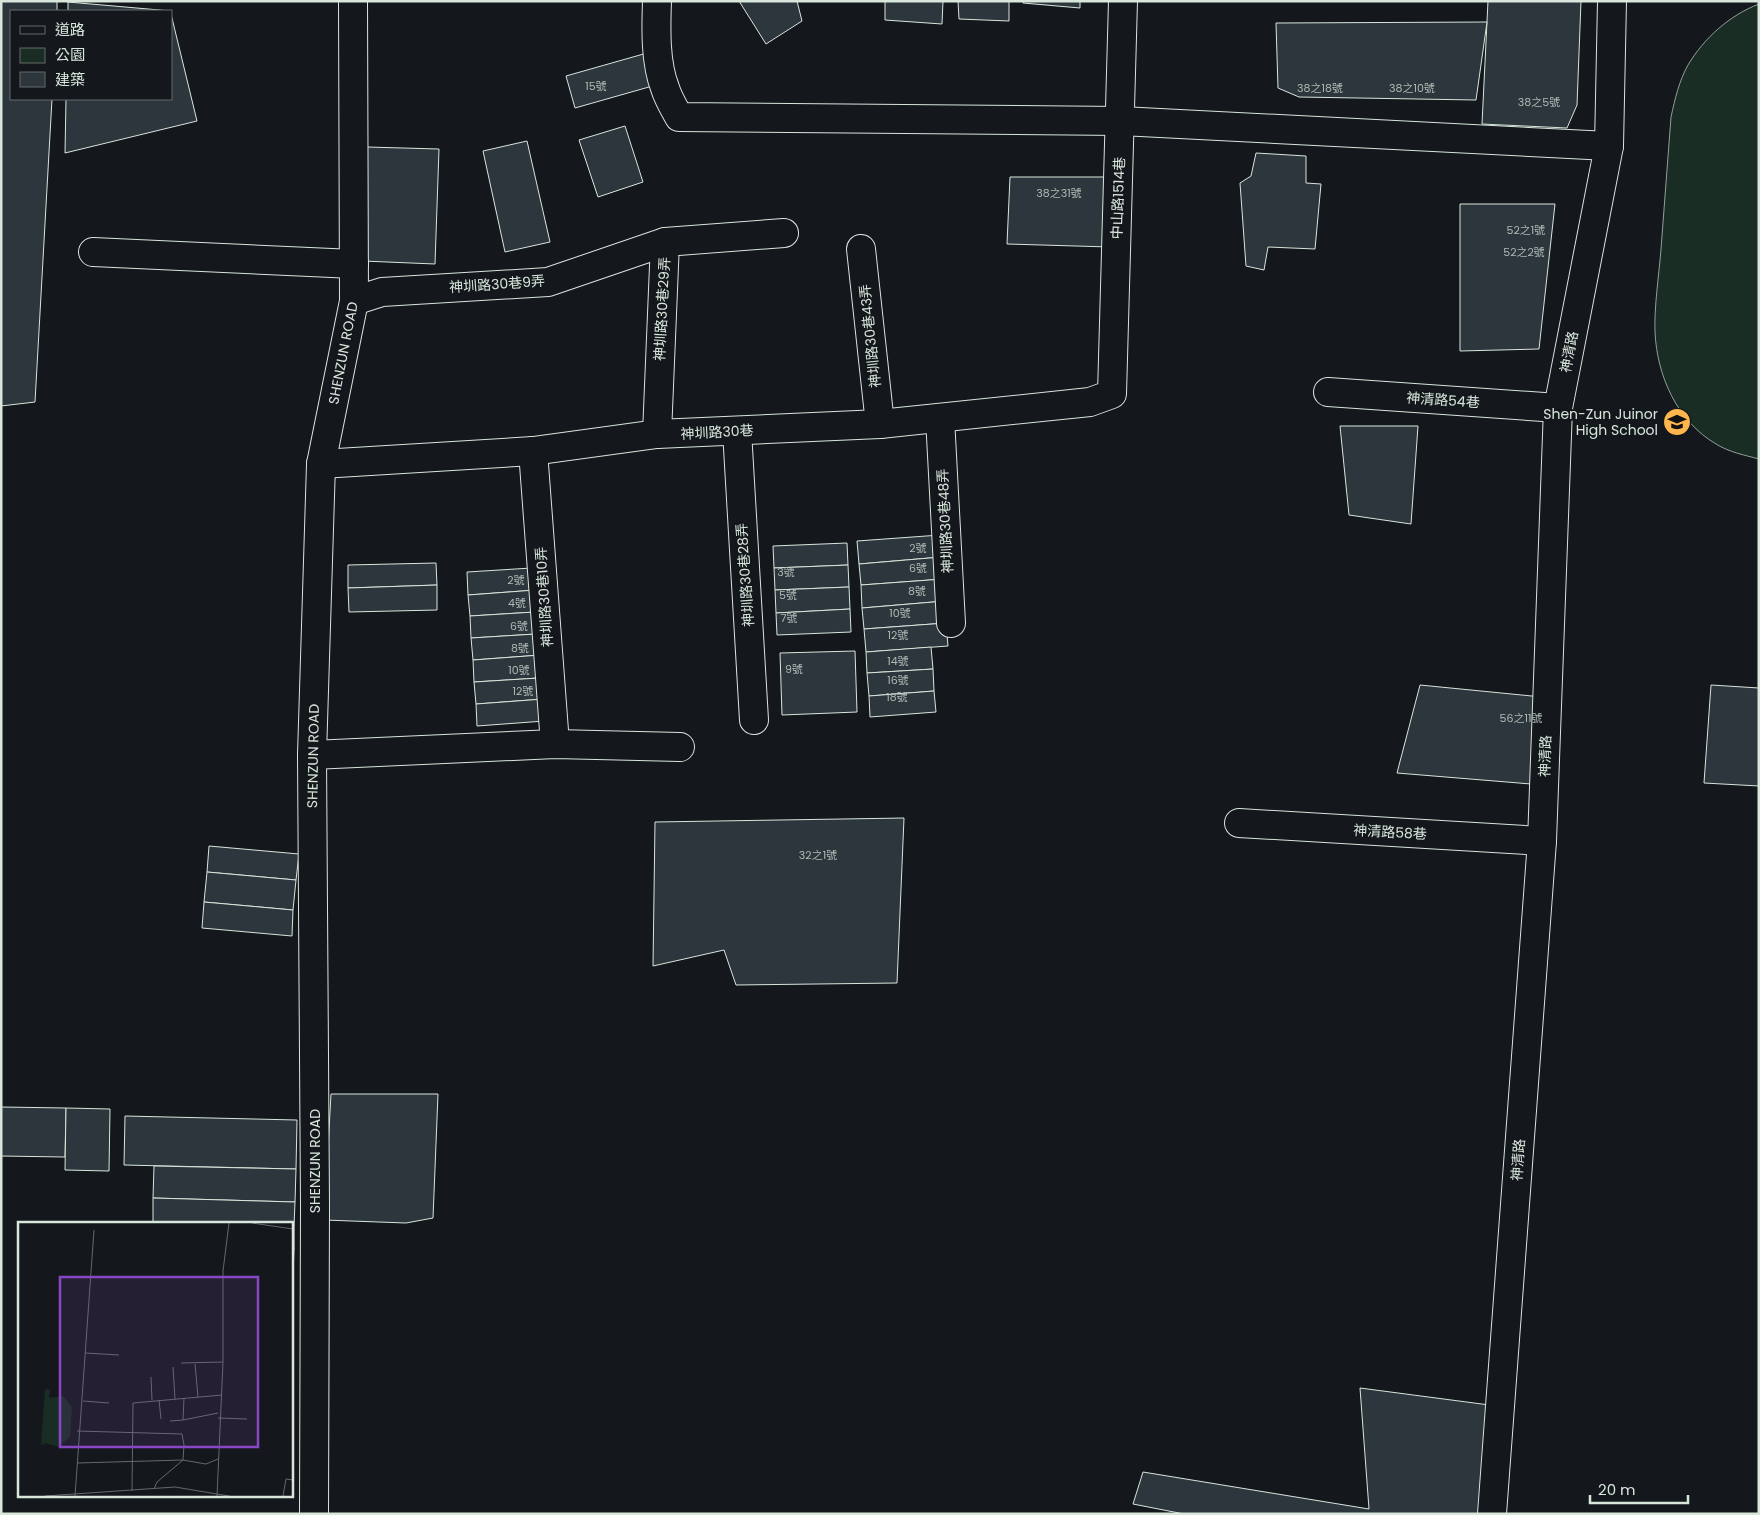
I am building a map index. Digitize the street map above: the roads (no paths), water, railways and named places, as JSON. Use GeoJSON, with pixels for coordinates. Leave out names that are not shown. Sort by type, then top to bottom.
{"type":"FeatureCollection","features":[{"type":"Feature","properties":{"kind":"street","name":"SHENZUN ROAD"},"geometry":{"type":"LineString","coordinates":[[314,1514],[315,1197],[312,755],[321,464],[354,301],[353,1]]}},
{"type":"Feature","properties":{"kind":"street"},"geometry":{"type":"LineString","coordinates":[[657,1],[656,19],[659,67],[665,90],[679,117],[1121,121],[1609,146]]}},
{"type":"Feature","properties":{"kind":"street","name":"中山路1514巷"},"geometry":{"type":"LineString","coordinates":[[1112,394],[1123,1]]}},
{"type":"Feature","properties":{"kind":"street","name":"神清路"},"geometry":{"type":"LineString","coordinates":[[1492,1514],[1542,841],[1558,408],[1609,146],[1612,1]]}},
{"type":"Feature","properties":{"kind":"street","name":"神圳路30巷29弄"},"geometry":{"type":"LineString","coordinates":[[657,434],[665,242],[784,232]]}},
{"type":"Feature","properties":{"kind":"street","name":"神圳路30巷9弄"},"geometry":{"type":"LineString","coordinates":[[354,301],[382,292],[548,282],[665,242]]}},
{"type":"Feature","properties":{"kind":"street","name":"神圳路30巷43弄"},"geometry":{"type":"LineString","coordinates":[[861,249],[880,424]]}},
{"type":"Feature","properties":{"kind":"street"},"geometry":{"type":"LineString","coordinates":[[93,252],[354,264]]}},
{"type":"Feature","properties":{"kind":"street","name":"神清路54巷"},"geometry":{"type":"LineString","coordinates":[[1328,392],[1558,408]]}},
{"type":"Feature","properties":{"kind":"street","name":"神圳路30巷"},"geometry":{"type":"LineString","coordinates":[[321,464],[533,451],[657,434],[880,424],[1090,402],[1112,394]]}},
{"type":"Feature","properties":{"kind":"street","name":"神圳路30巷48弄"},"geometry":{"type":"LineString","coordinates":[[940,418],[951,624]]}},
{"type":"Feature","properties":{"kind":"street","name":"神圳路30巷28弄"},"geometry":{"type":"LineString","coordinates":[[736,431],[754,720]]}},
{"type":"Feature","properties":{"kind":"street","name":"神圳路30巷10弄"},"geometry":{"type":"LineString","coordinates":[[533,451],[555,744]]}},
{"type":"Feature","properties":{"kind":"street"},"geometry":{"type":"LineString","coordinates":[[312,755],[555,744],[680,747]]}},
{"type":"Feature","properties":{"kind":"street","name":"神清路58巷"},"geometry":{"type":"LineString","coordinates":[[1239,823],[1542,841]]}},
{"type":"Feature","properties":{"kind":"place","name":"Shen-Zun Juinor High School"},"geometry":{"type":"Point","coordinates":[1677,422]}}]}
